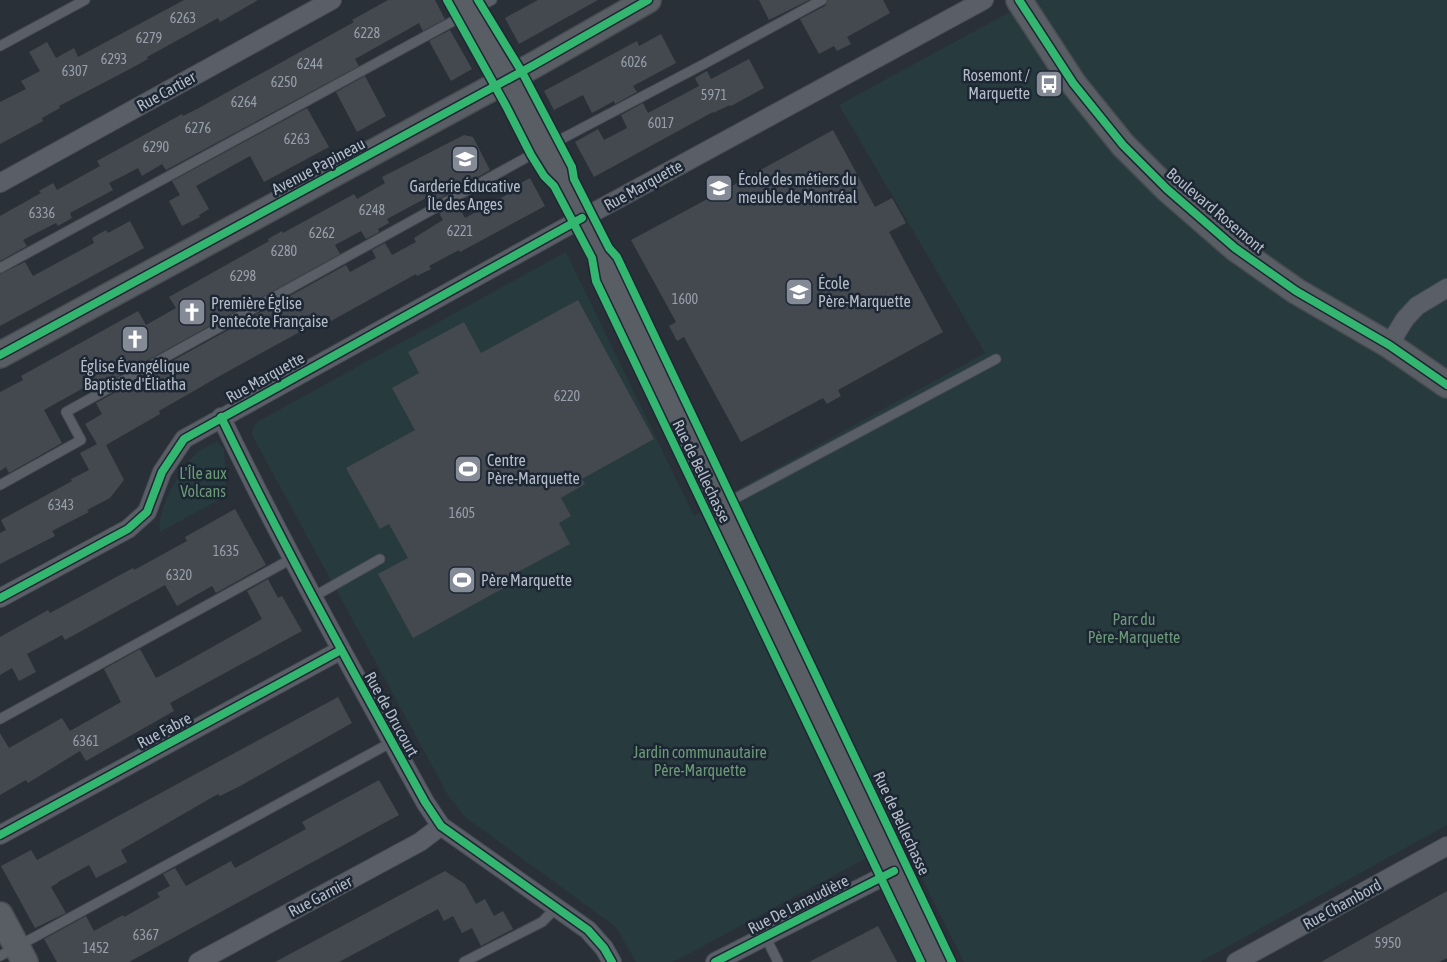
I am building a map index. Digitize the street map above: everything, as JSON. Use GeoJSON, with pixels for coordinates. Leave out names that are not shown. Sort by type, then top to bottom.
{"type":"FeatureCollection","features":[{"type":"Feature","properties":{"kind":"main road","name":"Avenue Papineau"},"geometry":{"type":"LineString","coordinates":[[0,355],[507,80],[648,0]]}},
{"type":"Feature","properties":{"kind":"main road","name":"Boulevard Rosemont"},"geometry":{"type":"LineString","coordinates":[[1019,0],[1073,83],[1123,144],[1167,189],[1235,248],[1296,291],[1389,345],[1447,385]]}},
{"type":"Feature","properties":{"kind":"main road","name":"Rue de Bellechasse"},"geometry":{"type":"LineString","coordinates":[[466,6],[546,148],[582,218],[938,962]]}},
{"type":"Feature","properties":{"kind":"main road"},"geometry":{"type":"LineString","coordinates":[[0,915],[14,955]]}},
{"type":"Feature","properties":{"kind":"street","name":"Rue Cartier"},"geometry":{"type":"LineString","coordinates":[[0,183],[332,0]]}},
{"type":"Feature","properties":{"kind":"street","name":"Rue Marquette"},"geometry":{"type":"LineString","coordinates":[[0,598],[128,529],[147,512],[162,472],[184,439],[582,218],[984,0]]}},
{"type":"Feature","properties":{"kind":"street"},"geometry":{"type":"LineString","coordinates":[[1389,345],[1405,319],[1417,306],[1447,288]]}},
{"type":"Feature","properties":{"kind":"street","name":"Rue de Drucourt"},"geometry":{"type":"LineString","coordinates":[[221,417],[253,484],[341,650],[425,802],[441,826],[588,930],[604,948],[612,962]]}},
{"type":"Feature","properties":{"kind":"street","name":"Rue Fabre"},"geometry":{"type":"LineString","coordinates":[[0,835],[341,650]]}},
{"type":"Feature","properties":{"kind":"street","name":"Rue Garnier"},"geometry":{"type":"LineString","coordinates":[[198,962],[420,842],[441,826]]}},
{"type":"Feature","properties":{"kind":"street","name":"Rue Chambord"},"geometry":{"type":"LineString","coordinates":[[1236,962],[1447,846]]}},
{"type":"Feature","properties":{"kind":"street","name":"Rue De Lanaudière"},"geometry":{"type":"LineString","coordinates":[[715,962],[894,871]]}},
{"type":"Feature","properties":{"kind":"lane"},"geometry":{"type":"LineString","coordinates":[[0,46],[85,0]]}},
{"type":"Feature","properties":{"kind":"lane"},"geometry":{"type":"LineString","coordinates":[[0,268],[466,6],[492,0]]}},
{"type":"Feature","properties":{"kind":"lane"},"geometry":{"type":"LineString","coordinates":[[0,485],[82,440],[66,412],[531,155],[822,0]]}},
{"type":"Feature","properties":{"kind":"lane"},"geometry":{"type":"LineString","coordinates":[[721,506],[996,359]]}},
{"type":"Feature","properties":{"kind":"lane"},"geometry":{"type":"LineString","coordinates":[[0,719],[293,558]]}},
{"type":"Feature","properties":{"kind":"lane"},"geometry":{"type":"LineString","coordinates":[[313,597],[380,559]]}},
{"type":"Feature","properties":{"kind":"lane"},"geometry":{"type":"LineString","coordinates":[[14,955],[392,742]]}},
{"type":"Feature","properties":{"kind":"lane"},"geometry":{"type":"LineString","coordinates":[[464,962],[542,922],[556,908]]}},
{"type":"Feature","properties":{"kind":"lane"},"geometry":{"type":"LineString","coordinates":[[765,936],[778,962]]}},
{"type":"Feature","properties":{"kind":"green space","name":"Parc du Père-Marquette"},"geometry":{"type":"Polygon","coordinates":[[[1032,0],[1447,0],[1447,825],[1200,962],[964,962],[902,839],[679,959],[672,962],[636,962],[616,927],[465,817],[448,795],[252,435],[253,428],[257,422],[566,252],[694,516],[742,487],[985,353],[839,105],[1032,0]]]}},
{"type":"Feature","properties":{"kind":"green space","name":"L'Île aux Volcans"},"geometry":{"type":"Polygon","coordinates":[[[217,442],[224,449],[226,486],[224,497],[160,532],[162,512],[178,477],[199,451],[217,442]]]}},
{"type":"Feature","properties":{"kind":"building"},"geometry":{"type":"Polygon","coordinates":[[[184,0],[258,0],[220,22],[218,18],[147,57],[148,59],[130,69],[59,106],[60,108],[42,118],[43,121],[0,144],[0,102],[26,89],[21,81],[40,71],[29,52],[47,42],[56,58],[74,48],[78,57],[184,0]]]}},
{"type":"Feature","properties":{"kind":"building"},"geometry":{"type":"Polygon","coordinates":[[[388,0],[435,0],[445,19],[423,31],[419,23],[355,59],[359,66],[166,170],[162,164],[142,176],[138,168],[109,183],[113,190],[70,213],[72,218],[58,226],[56,223],[23,240],[27,246],[0,261],[0,216],[41,193],[39,191],[53,183],[57,190],[100,166],[97,161],[182,114],[183,116],[197,109],[354,22],[352,20],[388,0]]]}},
{"type":"Feature","properties":{"kind":"building"},"geometry":{"type":"Polygon","coordinates":[[[538,0],[598,0],[519,44],[505,18],[538,0]]]}},
{"type":"Feature","properties":{"kind":"building"},"geometry":{"type":"Polygon","coordinates":[[[759,0],[809,0],[769,20],[759,0]]]}},
{"type":"Feature","properties":{"kind":"building"},"geometry":{"type":"Polygon","coordinates":[[[828,0],[883,0],[890,13],[847,37],[851,44],[837,51],[834,46],[819,54],[800,19],[825,6],[828,0]]]}},
{"type":"Feature","properties":{"kind":"building"},"geometry":{"type":"Polygon","coordinates":[[[450,30],[472,69],[451,81],[429,41],[450,30]]]}},
{"type":"Feature","properties":{"kind":"building"},"geometry":{"type":"Polygon","coordinates":[[[661,34],[676,63],[633,86],[637,92],[615,104],[614,101],[592,113],[583,95],[554,110],[544,91],[637,41],[639,46],[661,34]]]}},
{"type":"Feature","properties":{"kind":"building"},"geometry":{"type":"Polygon","coordinates":[[[749,59],[764,88],[731,106],[713,112],[594,177],[575,142],[598,129],[604,140],[627,128],[621,115],[643,103],[648,113],[699,86],[695,78],[707,71],[711,79],[749,59]]]}},
{"type":"Feature","properties":{"kind":"building"},"geometry":{"type":"Polygon","coordinates":[[[365,76],[386,116],[357,132],[336,92],[365,76]]]}},
{"type":"Feature","properties":{"kind":"building"},"geometry":{"type":"Polygon","coordinates":[[[307,108],[329,147],[264,182],[250,156],[196,186],[209,209],[199,215],[200,217],[182,226],[169,201],[180,195],[172,181],[307,108]]]}},
{"type":"Feature","properties":{"kind":"building","name":"École Père-Marquette"},"geometry":{"type":"Polygon","coordinates":[[[833,130],[875,207],[892,198],[906,223],[889,232],[943,332],[838,390],[841,396],[827,404],[823,398],[741,442],[684,337],[677,341],[669,326],[676,322],[631,240],[713,196],[708,185],[722,177],[728,188],[833,130]]]}},
{"type":"Feature","properties":{"kind":"building"},"geometry":{"type":"Polygon","coordinates":[[[464,135],[473,137],[490,170],[433,202],[430,196],[387,219],[389,223],[378,229],[379,232],[366,239],[361,231],[335,245],[340,254],[90,392],[87,386],[44,410],[62,443],[9,473],[6,467],[0,471],[0,392],[23,380],[21,376],[138,311],[146,325],[176,308],[169,297],[269,241],[268,239],[282,231],[283,233],[354,194],[357,199],[385,183],[382,177],[464,135]]]}},
{"type":"Feature","properties":{"kind":"building"},"geometry":{"type":"Polygon","coordinates":[[[530,178],[545,206],[460,252],[459,250],[429,266],[431,269],[417,276],[416,274],[331,321],[329,316],[159,411],[160,414],[106,445],[124,480],[110,498],[87,510],[89,512],[52,531],[55,536],[0,564],[0,533],[6,530],[1,520],[89,470],[80,453],[97,444],[85,424],[102,414],[96,403],[346,265],[350,272],[376,258],[372,250],[385,243],[392,255],[416,242],[414,238],[443,220],[439,213],[457,203],[465,218],[512,192],[510,189],[530,178]]]}},
{"type":"Feature","properties":{"kind":"building"},"geometry":{"type":"Polygon","coordinates":[[[130,221],[144,248],[0,326],[0,274],[25,262],[33,276],[94,243],[92,238],[106,230],[108,233],[130,221]]]}},
{"type":"Feature","properties":{"kind":"building","name":"Centre Père-Marquette"},"geometry":{"type":"Polygon","coordinates":[[[578,300],[654,439],[582,479],[585,484],[561,498],[571,516],[559,523],[570,544],[516,573],[520,579],[413,638],[378,574],[408,558],[389,524],[380,529],[346,468],[415,430],[392,388],[419,373],[408,352],[464,322],[481,353],[578,300]]]}},
{"type":"Feature","properties":{"kind":"building"},"geometry":{"type":"Polygon","coordinates":[[[235,509],[266,565],[216,593],[212,586],[177,606],[165,585],[65,640],[62,635],[27,654],[36,672],[19,681],[12,668],[0,675],[0,637],[48,610],[50,613],[133,568],[134,570],[187,541],[185,537],[235,509]]]}},
{"type":"Feature","properties":{"kind":"building"},"geometry":{"type":"Polygon","coordinates":[[[268,579],[278,598],[282,596],[302,631],[170,703],[174,711],[86,761],[80,751],[28,783],[26,780],[0,795],[0,733],[9,748],[62,718],[70,731],[121,702],[104,669],[140,649],[156,678],[182,664],[262,619],[247,591],[268,579]]]}},
{"type":"Feature","properties":{"kind":"building"},"geometry":{"type":"Polygon","coordinates":[[[338,697],[352,723],[242,785],[220,796],[218,794],[121,850],[127,862],[96,878],[89,865],[58,882],[51,887],[66,913],[35,928],[1,866],[31,850],[37,860],[338,697]]]}},
{"type":"Feature","properties":{"kind":"building"},"geometry":{"type":"Polygon","coordinates":[[[379,780],[399,815],[129,962],[57,962],[44,939],[86,916],[94,931],[123,915],[124,917],[160,897],[157,893],[170,886],[163,874],[175,868],[186,886],[231,861],[235,868],[306,829],[302,822],[379,780]]]}},
{"type":"Feature","properties":{"kind":"building"},"geometry":{"type":"Polygon","coordinates":[[[445,871],[465,884],[476,904],[485,899],[494,916],[503,911],[513,929],[481,946],[472,928],[462,933],[453,916],[444,921],[438,909],[339,962],[275,962],[445,871]]]}},
{"type":"Feature","properties":{"kind":"building"},"geometry":{"type":"Polygon","coordinates":[[[1447,891],[1447,958],[1439,962],[1321,962],[1447,891]]]}},
{"type":"Feature","properties":{"kind":"building"},"geometry":{"type":"Polygon","coordinates":[[[878,926],[897,962],[809,962],[878,926]]]}},
{"type":"Feature","properties":{"kind":"cycle path"},"geometry":{"type":"LineString","coordinates":[[447,0],[531,155],[544,176],[554,186],[592,258],[596,281],[921,962]]}},
{"type":"Feature","properties":{"kind":"cycle path"},"geometry":{"type":"LineString","coordinates":[[478,0],[522,72],[572,167],[574,179],[609,248],[617,257],[952,962]]}},
{"type":"Feature","properties":{"kind":"cycle path"},"geometry":{"type":"LineString","coordinates":[[0,355],[534,65],[648,0]]}},
{"type":"Feature","properties":{"kind":"cycle path"},"geometry":{"type":"LineString","coordinates":[[1019,0],[1073,83],[1123,145],[1167,189],[1235,248],[1296,291],[1389,345],[1447,385]]}},
{"type":"Feature","properties":{"kind":"cycle path"},"geometry":{"type":"LineString","coordinates":[[0,598],[128,529],[147,512],[162,472],[184,439],[582,218]]}},
{"type":"Feature","properties":{"kind":"cycle path"},"geometry":{"type":"LineString","coordinates":[[221,417],[320,611],[425,802],[441,826],[588,930],[604,948],[612,962]]}},
{"type":"Feature","properties":{"kind":"cycle path"},"geometry":{"type":"LineString","coordinates":[[0,835],[341,650]]}},
{"type":"Feature","properties":{"kind":"cycle path"},"geometry":{"type":"LineString","coordinates":[[715,962],[894,871]]}},
{"type":"Feature","properties":{"kind":"place","name":"Rosemont / Marquette"},"geometry":{"type":"Point","coordinates":[1049,84]}},
{"type":"Feature","properties":{"kind":"place","name":"Garderie Éducative Île des Anges"},"geometry":{"type":"Point","coordinates":[465,159]}},
{"type":"Feature","properties":{"kind":"place","name":"École des métiers du meuble de Montréal"},"geometry":{"type":"Point","coordinates":[719,188]}},
{"type":"Feature","properties":{"kind":"place","name":"École Père-Marquette"},"geometry":{"type":"Point","coordinates":[799,292]}},
{"type":"Feature","properties":{"kind":"place","name":"Première Église Penteĉote Française"},"geometry":{"type":"Point","coordinates":[192,312]}},
{"type":"Feature","properties":{"kind":"place","name":"Église Évangélique Baptiste d'Éliatha"},"geometry":{"type":"Point","coordinates":[135,339]}},
{"type":"Feature","properties":{"kind":"place","name":"Centre Père-Marquette"},"geometry":{"type":"Point","coordinates":[468,469]}},
{"type":"Feature","properties":{"kind":"place","name":"Père Marquette"},"geometry":{"type":"Point","coordinates":[462,580]}},
{"type":"Feature","properties":{"kind":"park label","name":"Jardin communautaire Père-Marquette"},"geometry":{"type":"Point","coordinates":[700,761]}}]}
